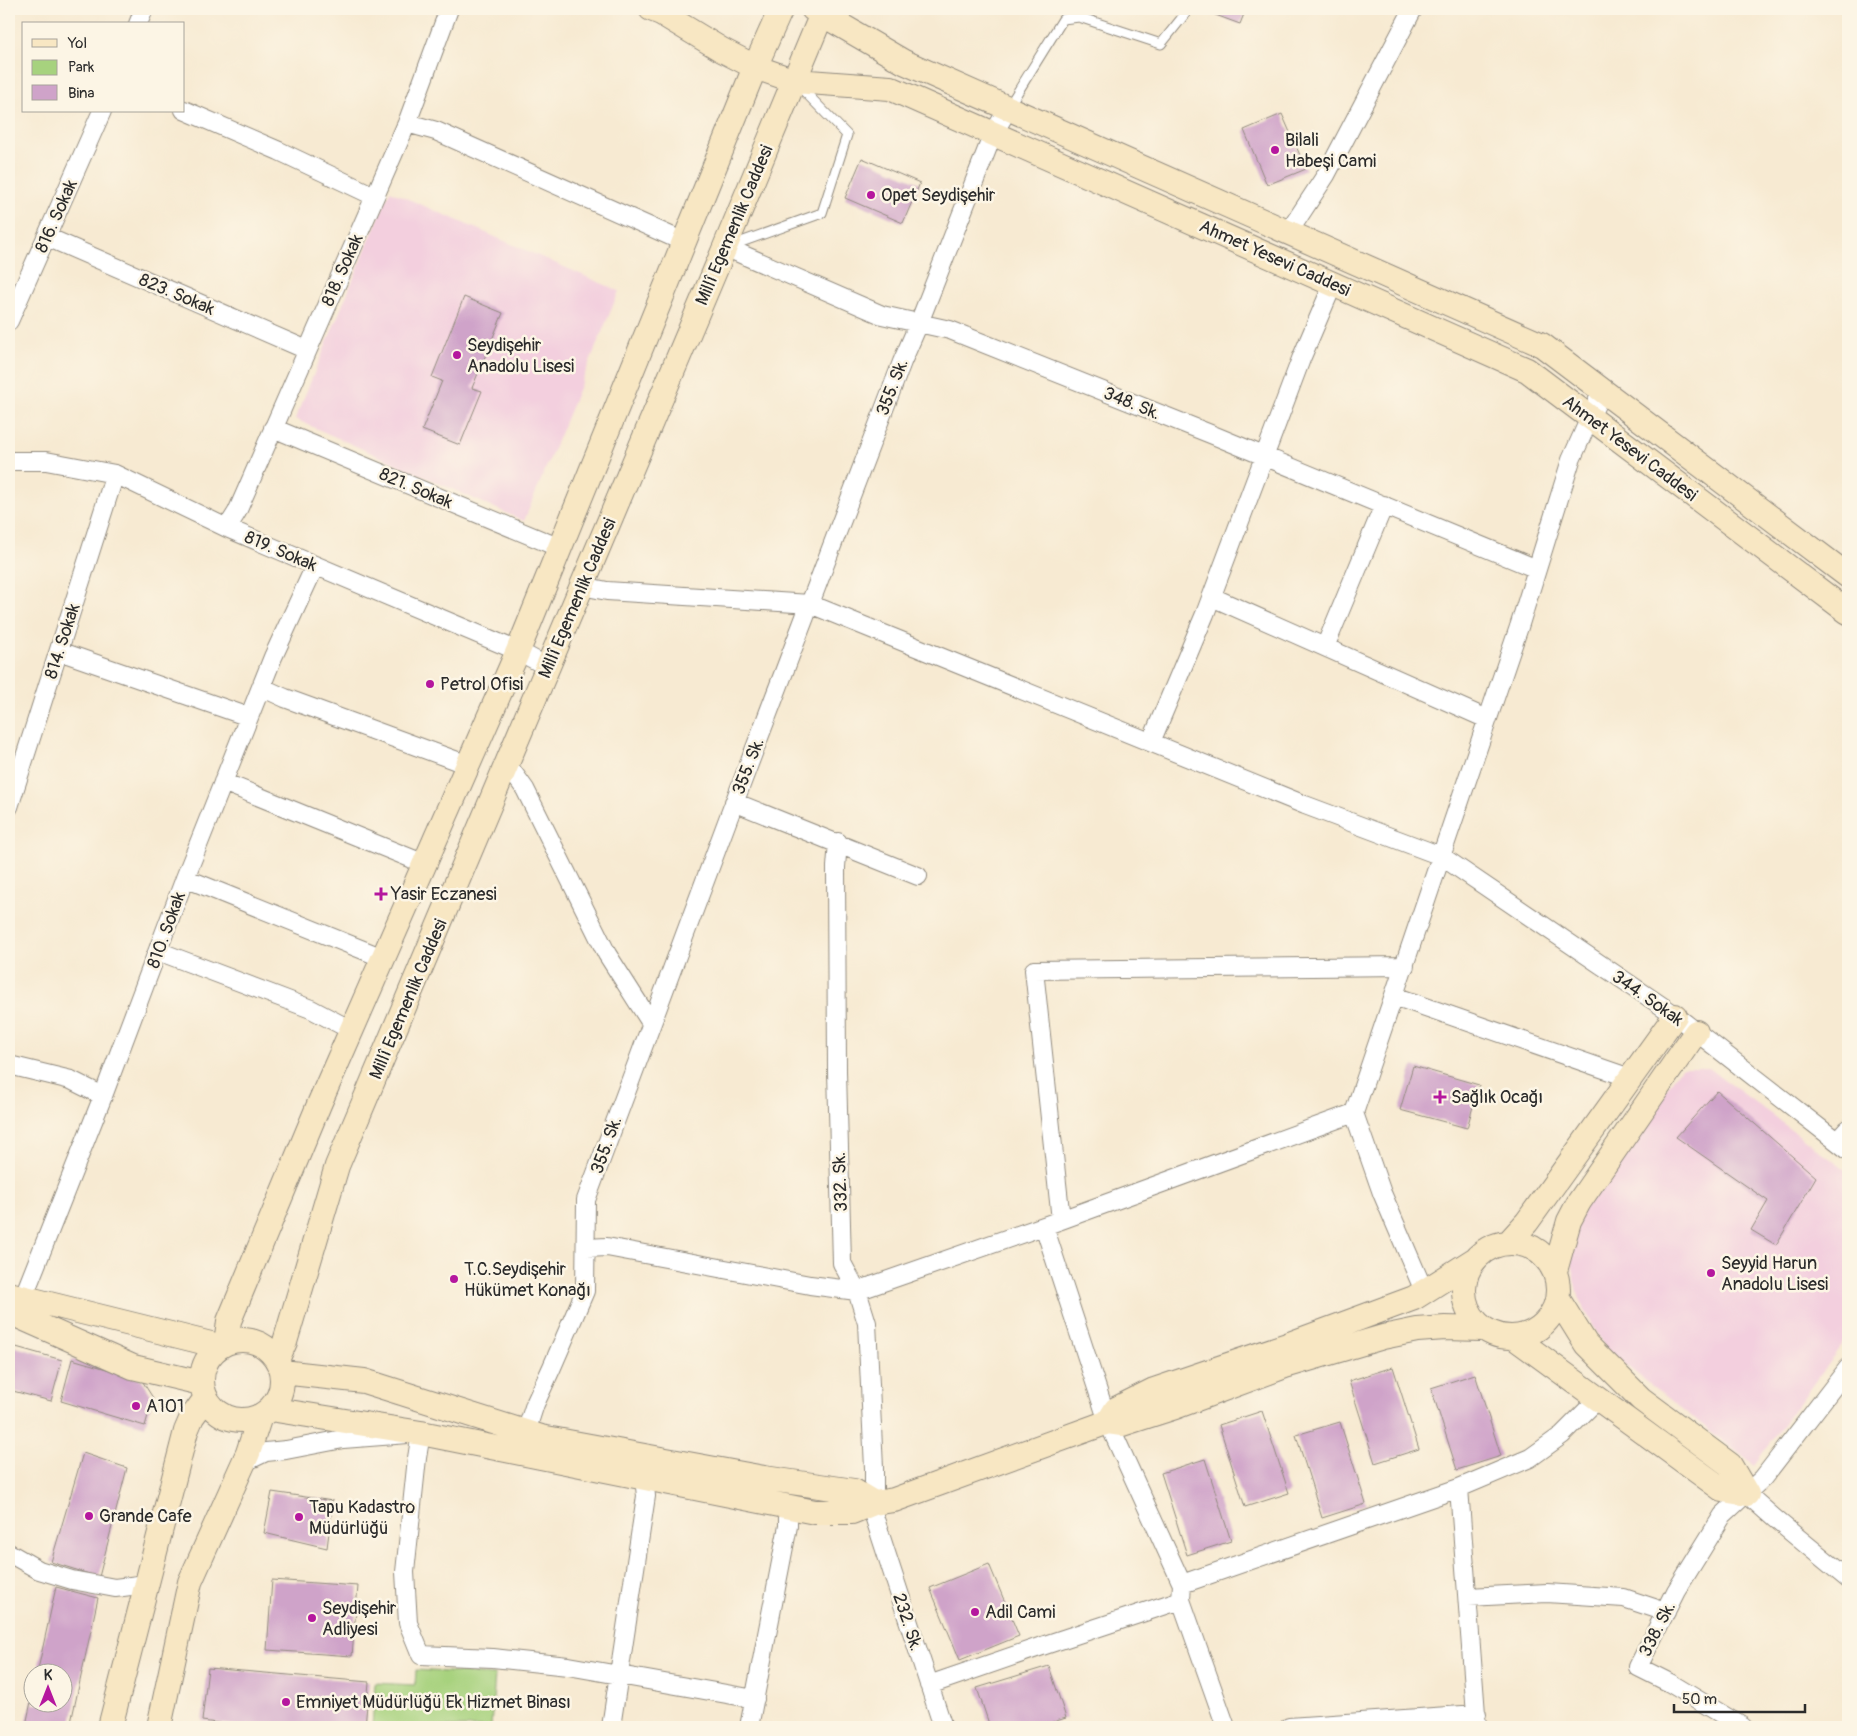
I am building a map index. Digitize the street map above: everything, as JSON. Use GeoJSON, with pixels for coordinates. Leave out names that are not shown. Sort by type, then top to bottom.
{"type":"FeatureCollection","features":[{"type":"Feature","properties":{"kind":"street"},"geometry":{"type":"LineString","coordinates":[[139,22],[144,9]]}},
{"type":"Feature","properties":{"kind":"street","name":"818. Sokak"},"geometry":{"type":"LineString","coordinates":[[227,528],[236,512],[407,123],[449,9]]}},
{"type":"Feature","properties":{"kind":"street","name":"Ahmet Yesevi Caddesi"},"geometry":{"type":"LineString","coordinates":[[651,9],[755,67],[795,81],[890,88],[1527,370],[1848,612]]}},
{"type":"Feature","properties":{"kind":"street","name":"Millî Egemenlik Caddesi"},"geometry":{"type":"LineString","coordinates":[[223,1344],[229,1321],[351,1030],[518,651],[755,67],[782,9]]}},
{"type":"Feature","properties":{"kind":"street"},"geometry":{"type":"LineString","coordinates":[[1288,233],[1326,175],[1413,9]]}},
{"type":"Feature","properties":{"kind":"street","name":"Ahmet Yesevi Caddesi"},"geometry":{"type":"LineString","coordinates":[[820,10],[904,62],[1542,345],[1848,576]]}},
{"type":"Feature","properties":{"kind":"street","name":"Millî Egemenlik Caddesi"},"geometry":{"type":"LineString","coordinates":[[279,1366],[337,1166],[795,81],[820,10]]}},
{"type":"Feature","properties":{"kind":"street","name":"355. Sk."},"geometry":{"type":"LineString","coordinates":[[526,1432],[535,1404],[584,1291],[586,1200],[734,802],[902,362],[993,134],[1008,109]]}},
{"type":"Feature","properties":{"kind":"street"},"geometry":{"type":"LineString","coordinates":[[185,110],[279,151],[374,196]]}},
{"type":"Feature","properties":{"kind":"street","name":"816. Sokak"},"geometry":{"type":"LineString","coordinates":[[9,321],[102,112]]}},
{"type":"Feature","properties":{"kind":"street"},"geometry":{"type":"LineString","coordinates":[[407,123],[436,131],[684,242]]}},
{"type":"Feature","properties":{"kind":"street","name":"823. Sokak"},"geometry":{"type":"LineString","coordinates":[[47,237],[307,350]]}},
{"type":"Feature","properties":{"kind":"street","name":"348. Sk."},"geometry":{"type":"LineString","coordinates":[[725,247],[882,315],[950,330],[1264,456],[1537,569]]}},
{"type":"Feature","properties":{"kind":"street"},"geometry":{"type":"LineString","coordinates":[[1151,742],[1212,597],[1301,359],[1333,284]]}},
{"type":"Feature","properties":{"kind":"street"},"geometry":{"type":"LineString","coordinates":[[1424,1291],[1382,1193],[1354,1113],[1537,569],[1571,460],[1602,391]]}},
{"type":"Feature","properties":{"kind":"street","name":"821. Sokak"},"geometry":{"type":"LineString","coordinates":[[273,428],[560,548]]}},
{"type":"Feature","properties":{"kind":"street","name":"819. Sokak"},"geometry":{"type":"LineString","coordinates":[[9,461],[46,461],[115,474],[227,528],[518,651],[548,667]]}},
{"type":"Feature","properties":{"kind":"street","name":"814. Sokak"},"geometry":{"type":"LineString","coordinates":[[9,807],[115,474]]}},
{"type":"Feature","properties":{"kind":"street"},"geometry":{"type":"LineString","coordinates":[[1324,647],[1384,506]]}},
{"type":"Feature","properties":{"kind":"street","name":"810. Sokak"},"geometry":{"type":"LineString","coordinates":[[13,1301],[104,1096],[185,878],[223,782],[273,657],[315,566]]}},
{"type":"Feature","properties":{"kind":"street","name":"344. Sokak"},"geometry":{"type":"LineString","coordinates":[[582,586],[607,591],[810,604],[1305,805],[1441,856],[1675,1016],[1845,1140]]}},
{"type":"Feature","properties":{"kind":"street"},"geometry":{"type":"LineString","coordinates":[[1212,597],[1487,719]]}},
{"type":"Feature","properties":{"kind":"street"},"geometry":{"type":"LineString","coordinates":[[58,651],[249,717]]}},
{"type":"Feature","properties":{"kind":"street"},"geometry":{"type":"LineString","coordinates":[[261,687],[285,698],[468,765]]}},
{"type":"Feature","properties":{"kind":"street"},"geometry":{"type":"LineString","coordinates":[[507,764],[525,790],[607,954],[651,1023]]}},
{"type":"Feature","properties":{"kind":"street"},"geometry":{"type":"LineString","coordinates":[[223,782],[425,864]]}},
{"type":"Feature","properties":{"kind":"street"},"geometry":{"type":"LineString","coordinates":[[734,802],[838,842],[918,876]]}},
{"type":"Feature","properties":{"kind":"street","name":"332. Sk."},"geometry":{"type":"LineString","coordinates":[[838,842],[836,867],[837,1062],[842,1263],[857,1291],[867,1323],[874,1468],[874,1509]]}},
{"type":"Feature","properties":{"kind":"street"},"geometry":{"type":"LineString","coordinates":[[185,878],[383,958]]}},
{"type":"Feature","properties":{"kind":"street"},"geometry":{"type":"LineString","coordinates":[[158,951],[311,1009],[351,1030]]}},
{"type":"Feature","properties":{"kind":"street"},"geometry":{"type":"LineString","coordinates":[[1061,1220],[1034,970],[1404,966]]}},
{"type":"Feature","properties":{"kind":"street"},"geometry":{"type":"LineString","coordinates":[[1394,996],[1630,1078]]}},
{"type":"Feature","properties":{"kind":"street"},"geometry":{"type":"LineString","coordinates":[[1508,1243],[1527,1222],[1675,1016]]}},
{"type":"Feature","properties":{"kind":"street"},"geometry":{"type":"LineString","coordinates":[[1555,1271],[1569,1220],[1579,1202],[1696,1032]]}},
{"type":"Feature","properties":{"kind":"street"},"geometry":{"type":"LineString","coordinates":[[9,1065],[71,1080],[104,1096]]}},
{"type":"Feature","properties":{"kind":"street"},"geometry":{"type":"LineString","coordinates":[[586,1248],[607,1247],[810,1285],[857,1291],[1061,1220],[1354,1113]]}},
{"type":"Feature","properties":{"kind":"street"},"geometry":{"type":"LineString","coordinates":[[1044,1226],[1108,1422],[1182,1592],[1226,1727]]}},
{"type":"Feature","properties":{"kind":"street"},"geometry":{"type":"LineString","coordinates":[[223,1344],[205,1362],[202,1372],[208,1403],[226,1417],[243,1420],[265,1412],[421,1433],[815,1512],[852,1512],[874,1509],[1108,1422],[1122,1424],[1285,1366],[1383,1337],[1426,1330],[1483,1329],[1501,1337],[1515,1338],[1529,1334],[1545,1324],[1551,1316],[1558,1299],[1559,1289],[1555,1271],[1550,1262],[1536,1249],[1527,1245],[1508,1243],[1489,1248],[1474,1260],[1414,1298],[1287,1345],[1154,1390],[1116,1409],[1108,1422]]}},
{"type":"Feature","properties":{"kind":"street"},"geometry":{"type":"LineString","coordinates":[[1474,1260],[1466,1277],[1464,1296],[1470,1314],[1483,1329]]}},
{"type":"Feature","properties":{"kind":"street"},"geometry":{"type":"LineString","coordinates":[[1558,1299],[1586,1344],[1641,1399],[1730,1465],[1747,1494],[1848,1579]]}},
{"type":"Feature","properties":{"kind":"street"},"geometry":{"type":"LineString","coordinates":[[13,1301],[223,1344],[244,1340],[257,1342],[268,1349],[279,1366],[282,1386],[278,1398],[265,1412],[190,1582],[158,1727]]}},
{"type":"Feature","properties":{"kind":"street"},"geometry":{"type":"LineString","coordinates":[[13,1301],[133,1367],[204,1390]]}},
{"type":"Feature","properties":{"kind":"street"},"geometry":{"type":"LineString","coordinates":[[1515,1338],[1723,1490],[1747,1494]]}},
{"type":"Feature","properties":{"kind":"street"},"geometry":{"type":"LineString","coordinates":[[279,1366],[364,1381],[541,1436],[754,1476],[854,1491],[874,1509]]}},
{"type":"Feature","properties":{"kind":"street","name":"338. Sk."},"geometry":{"type":"LineString","coordinates":[[1743,1727],[1670,1683],[1638,1667],[1666,1612],[1723,1515],[1763,1478],[1848,1368]]}},
{"type":"Feature","properties":{"kind":"street"},"geometry":{"type":"LineString","coordinates":[[110,1727],[186,1431],[204,1390]]}},
{"type":"Feature","properties":{"kind":"street"},"geometry":{"type":"LineString","coordinates":[[929,1685],[1048,1644],[1459,1488],[1530,1458],[1562,1435],[1598,1398]]}},
{"type":"Feature","properties":{"kind":"street"},"geometry":{"type":"LineString","coordinates":[[243,1463],[266,1452],[343,1439],[421,1433]]}},
{"type":"Feature","properties":{"kind":"street"},"geometry":{"type":"LineString","coordinates":[[421,1433],[405,1572],[408,1623],[421,1655],[493,1658],[568,1666],[755,1699]]}},
{"type":"Feature","properties":{"kind":"street"},"geometry":{"type":"LineString","coordinates":[[611,1727],[646,1496],[644,1478]]}},
{"type":"Feature","properties":{"kind":"street"},"geometry":{"type":"LineString","coordinates":[[1289,1727],[1477,1721],[1459,1488]]}},
{"type":"Feature","properties":{"kind":"street"},"geometry":{"type":"LineString","coordinates":[[749,1727],[788,1526],[788,1507]]}},
{"type":"Feature","properties":{"kind":"street","name":"232. Sk."},"geometry":{"type":"LineString","coordinates":[[874,1509],[943,1727]]}},
{"type":"Feature","properties":{"kind":"street"},"geometry":{"type":"LineString","coordinates":[[9,1553],[39,1570],[72,1580],[115,1588],[146,1584]]}},
{"type":"Feature","properties":{"kind":"street"},"geometry":{"type":"LineString","coordinates":[[1468,1597],[1547,1593],[1624,1598],[1666,1612]]}},
{"type":"Feature","properties":{"kind":"lane"},"geometry":{"type":"LineString","coordinates":[[1008,109],[1062,18],[1079,17],[1161,44],[1189,9]]}},
{"type":"Feature","properties":{"kind":"lane"},"geometry":{"type":"LineString","coordinates":[[725,247],[822,213],[847,135],[795,81]]}},
{"type":"Feature","properties":{"kind":"shaded area","name":"Seydişehir Anadolu Lisesi"},"geometry":{"type":"Polygon","coordinates":[[[390,191],[619,291],[524,521],[295,419],[390,191]]]}},
{"type":"Feature","properties":{"kind":"shaded area","name":"Seyyid Harun Anadolu Lisesi"},"geometry":{"type":"Polygon","coordinates":[[[1681,1068],[1709,1068],[1848,1172],[1848,1336],[1754,1465],[1606,1350],[1578,1297],[1568,1249],[1585,1205],[1681,1068]]]}},
{"type":"Feature","properties":{"kind":"green space"},"geometry":{"type":"Polygon","coordinates":[[[416,1670],[495,1675],[491,1727],[372,1727],[375,1683],[415,1685],[416,1670]]]}},
{"type":"Feature","properties":{"kind":"building"},"geometry":{"type":"Polygon","coordinates":[[[1203,9],[1246,9],[1240,24],[1203,9]]]}},
{"type":"Feature","properties":{"kind":"building","name":"Bilali Habeşi Cami"},"geometry":{"type":"Polygon","coordinates":[[[1282,114],[1306,169],[1267,185],[1244,130],[1282,114]]]}},
{"type":"Feature","properties":{"kind":"building"},"geometry":{"type":"Polygon","coordinates":[[[862,158],[920,183],[903,223],[845,198],[862,158]]]}},
{"type":"Feature","properties":{"kind":"building"},"geometry":{"type":"Polygon","coordinates":[[[464,297],[503,313],[472,388],[482,391],[460,445],[422,430],[442,381],[432,377],[464,297]]]}},
{"type":"Feature","properties":{"kind":"building","name":"Sağlık Ocağı"},"geometry":{"type":"Polygon","coordinates":[[[1413,1066],[1479,1085],[1467,1128],[1400,1110],[1413,1066]]]}},
{"type":"Feature","properties":{"kind":"building","name":"Seyyid Harun Anadolu Lisesi"},"geometry":{"type":"Polygon","coordinates":[[[1717,1091],[1816,1177],[1776,1245],[1751,1230],[1768,1201],[1676,1137],[1717,1091]]]}},
{"type":"Feature","properties":{"kind":"building"},"geometry":{"type":"Polygon","coordinates":[[[9,1345],[62,1360],[51,1401],[9,1390],[9,1345]]]}},
{"type":"Feature","properties":{"kind":"building"},"geometry":{"type":"Polygon","coordinates":[[[72,1359],[141,1379],[153,1398],[145,1426],[61,1401],[72,1359]]]}},
{"type":"Feature","properties":{"kind":"building"},"geometry":{"type":"Polygon","coordinates":[[[1393,1367],[1419,1449],[1375,1463],[1349,1381],[1393,1367]]]}},
{"type":"Feature","properties":{"kind":"building"},"geometry":{"type":"Polygon","coordinates":[[[1475,1374],[1501,1456],[1457,1470],[1431,1388],[1475,1374]]]}},
{"type":"Feature","properties":{"kind":"building"},"geometry":{"type":"Polygon","coordinates":[[[1262,1411],[1289,1493],[1245,1507],[1219,1425],[1262,1411]]]}},
{"type":"Feature","properties":{"kind":"building"},"geometry":{"type":"Polygon","coordinates":[[[1340,1422],[1366,1504],[1322,1518],[1296,1435],[1340,1422]]]}},
{"type":"Feature","properties":{"kind":"building"},"geometry":{"type":"Polygon","coordinates":[[[83,1453],[127,1468],[99,1577],[51,1562],[83,1453]]]}},
{"type":"Feature","properties":{"kind":"building"},"geometry":{"type":"Polygon","coordinates":[[[1205,1459],[1231,1541],[1187,1555],[1161,1473],[1205,1459]]]}},
{"type":"Feature","properties":{"kind":"building","name":"Tapu Kadastro Müdürlüğü"},"geometry":{"type":"Polygon","coordinates":[[[272,1492],[333,1501],[327,1548],[264,1533],[272,1492]]]}},
{"type":"Feature","properties":{"kind":"building","name":"Adil Cami"},"geometry":{"type":"Polygon","coordinates":[[[989,1564],[1019,1636],[960,1660],[930,1588],[989,1564]]]}},
{"type":"Feature","properties":{"kind":"building","name":"Seydişehir Adliyesi"},"geometry":{"type":"Polygon","coordinates":[[[272,1580],[358,1586],[352,1656],[267,1650],[272,1580]]]}},
{"type":"Feature","properties":{"kind":"building"},"geometry":{"type":"Polygon","coordinates":[[[56,1587],[98,1598],[70,1727],[35,1727],[26,1725],[28,1714],[72,1714],[72,1664],[39,1664],[56,1587]]]}},
{"type":"Feature","properties":{"kind":"building"},"geometry":{"type":"Polygon","coordinates":[[[1049,1666],[1066,1718],[1037,1727],[990,1727],[977,1688],[1049,1666]]]}},
{"type":"Feature","properties":{"kind":"building","name":"Emniyet Müdürlüğü Ek Hizmet Binası"},"geometry":{"type":"Polygon","coordinates":[[[208,1668],[369,1682],[365,1727],[246,1727],[202,1721],[208,1668]]]}},
{"type":"Feature","properties":{"kind":"place","name":"Bilali Habeşi Cami"},"geometry":{"type":"Point","coordinates":[1275,150]}},
{"type":"Feature","properties":{"kind":"place","name":"Opet Seydişehir"},"geometry":{"type":"Point","coordinates":[871,195]}},
{"type":"Feature","properties":{"kind":"place","name":"Seydişehir Anadolu Lisesi"},"geometry":{"type":"Point","coordinates":[457,355]}},
{"type":"Feature","properties":{"kind":"place","name":"Petrol Ofisi"},"geometry":{"type":"Point","coordinates":[430,684]}},
{"type":"Feature","properties":{"kind":"place","name":"Yasir Eczanesi"},"geometry":{"type":"Point","coordinates":[381,894]}},
{"type":"Feature","properties":{"kind":"place","name":"Sağlık Ocağı"},"geometry":{"type":"Point","coordinates":[1440,1097]}},
{"type":"Feature","properties":{"kind":"place","name":"Seyyid Harun Anadolu Lisesi"},"geometry":{"type":"Point","coordinates":[1711,1273]}},
{"type":"Feature","properties":{"kind":"place","name":"T.C.Seydişehir Hükümet Konağı"},"geometry":{"type":"Point","coordinates":[454,1279]}},
{"type":"Feature","properties":{"kind":"place","name":"A101"},"geometry":{"type":"Point","coordinates":[136,1406]}},
{"type":"Feature","properties":{"kind":"place","name":"Grande Cafe"},"geometry":{"type":"Point","coordinates":[89,1516]}},
{"type":"Feature","properties":{"kind":"place","name":"Tapu Kadastro Müdürlüğü"},"geometry":{"type":"Point","coordinates":[299,1517]}},
{"type":"Feature","properties":{"kind":"place","name":"Adil Cami"},"geometry":{"type":"Point","coordinates":[975,1612]}},
{"type":"Feature","properties":{"kind":"place","name":"Seydişehir Adliyesi"},"geometry":{"type":"Point","coordinates":[312,1618]}},
{"type":"Feature","properties":{"kind":"place","name":"Emniyet Müdürlüğü Ek Hizmet Binası"},"geometry":{"type":"Point","coordinates":[286,1702]}}]}
